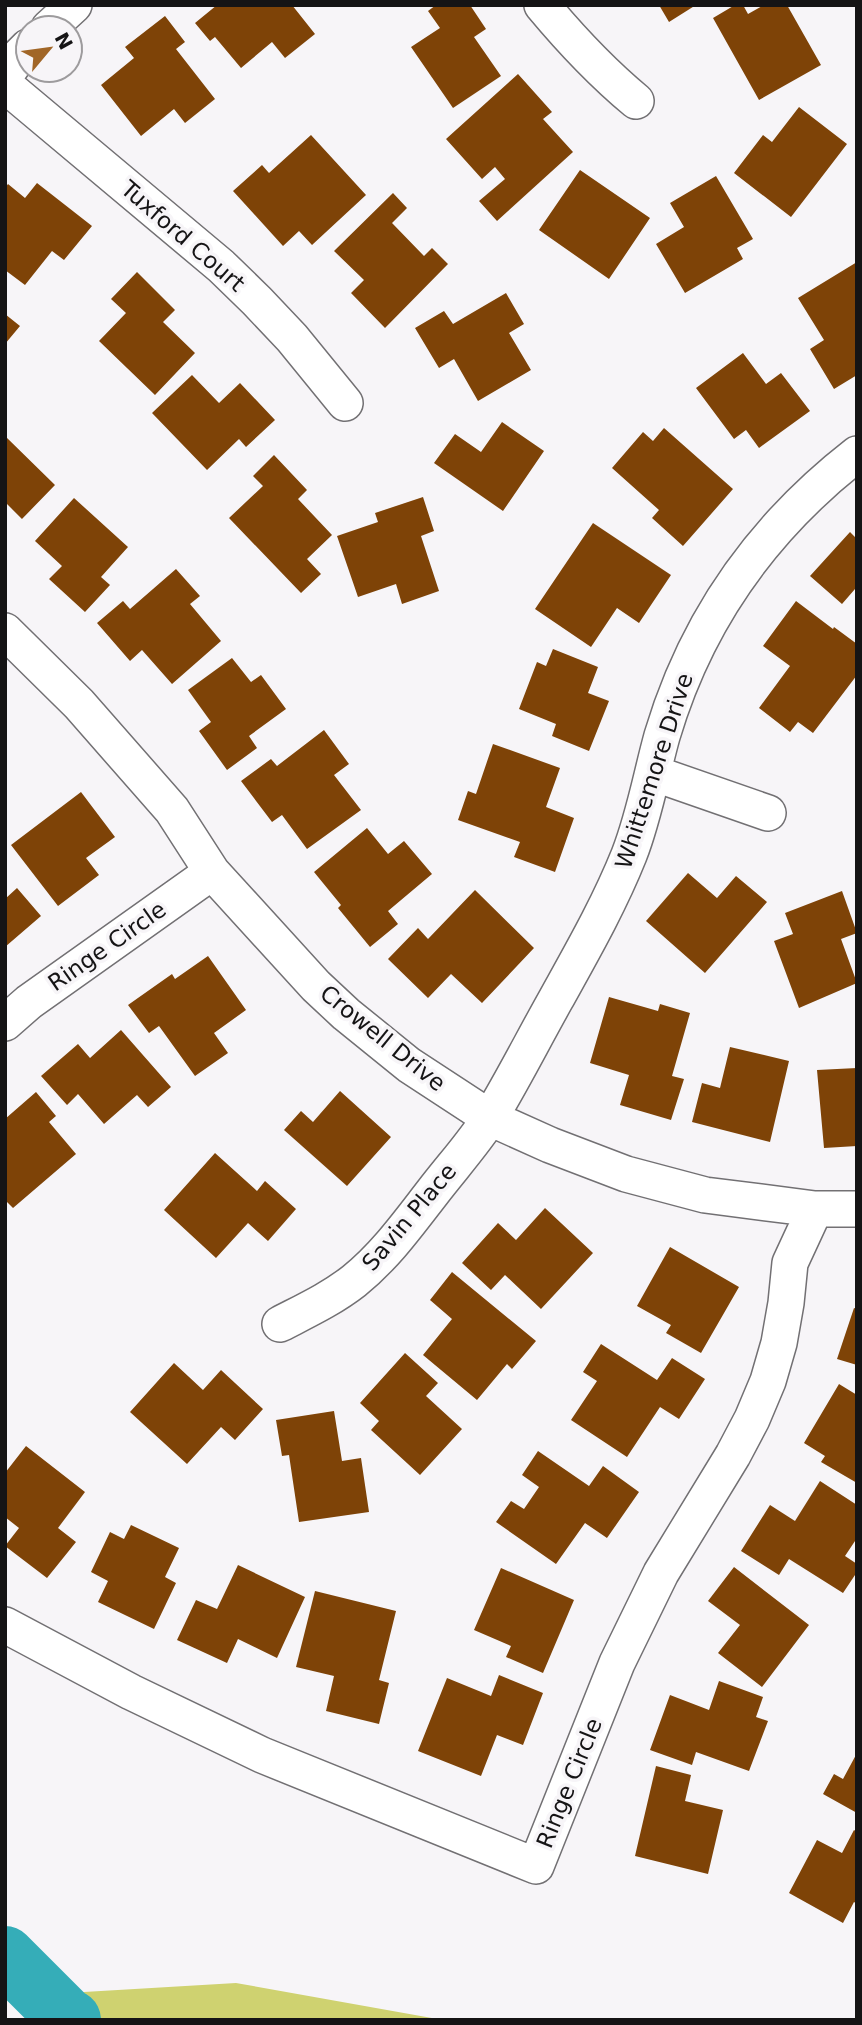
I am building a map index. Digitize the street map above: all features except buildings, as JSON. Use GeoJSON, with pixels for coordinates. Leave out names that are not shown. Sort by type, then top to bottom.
{"type":"FeatureCollection","features":[{"type":"Feature","properties":{"kind":"street"},"geometry":{"type":"LineString","coordinates":[[542,5],[583,53],[636,101]]}},
{"type":"Feature","properties":{"kind":"street","name":"Tuxford Court"},"geometry":{"type":"LineString","coordinates":[[5,85],[221,266],[292,338],[345,403]]}},
{"type":"Feature","properties":{"kind":"street","name":"Whittemore Drive"},"geometry":{"type":"LineString","coordinates":[[490,1118],[614,891],[633,842],[663,734],[689,663],[706,629],[747,564],[796,506],[824,479],[857,454]]}},
{"type":"Feature","properties":{"kind":"street","name":"Crowell Drive"},"geometry":{"type":"LineString","coordinates":[[5,631],[79,704],[172,810],[212,872],[316,986],[409,1065],[490,1118],[550,1145],[626,1174],[705,1195],[815,1209],[857,1209]]}},
{"type":"Feature","properties":{"kind":"street"},"geometry":{"type":"LineString","coordinates":[[653,773],[768,813]]}},
{"type":"Feature","properties":{"kind":"street","name":"Ringe Circle"},"geometry":{"type":"LineString","coordinates":[[5,1023],[29,1002],[212,872]]}},
{"type":"Feature","properties":{"kind":"street","name":"Savin Place"},"geometry":{"type":"LineString","coordinates":[[280,1324],[324,1301],[353,1281],[379,1258],[490,1118]]}},
{"type":"Feature","properties":{"kind":"street","name":"Ringe Circle"},"geometry":{"type":"LineString","coordinates":[[5,1625],[131,1692],[262,1755],[536,1866],[617,1663],[661,1573],[752,1419],[768,1381],[779,1343],[790,1263],[815,1209]]}},
{"type":"Feature","properties":{"kind":"green space"},"geometry":{"type":"Polygon","coordinates":[[[236,1983],[443,2020],[39,2020],[84,1992],[236,1983]]]}},
{"type":"Feature","properties":{"kind":"waterway"},"geometry":{"type":"LineString","coordinates":[[5,1956],[71,2020]]}}]}
